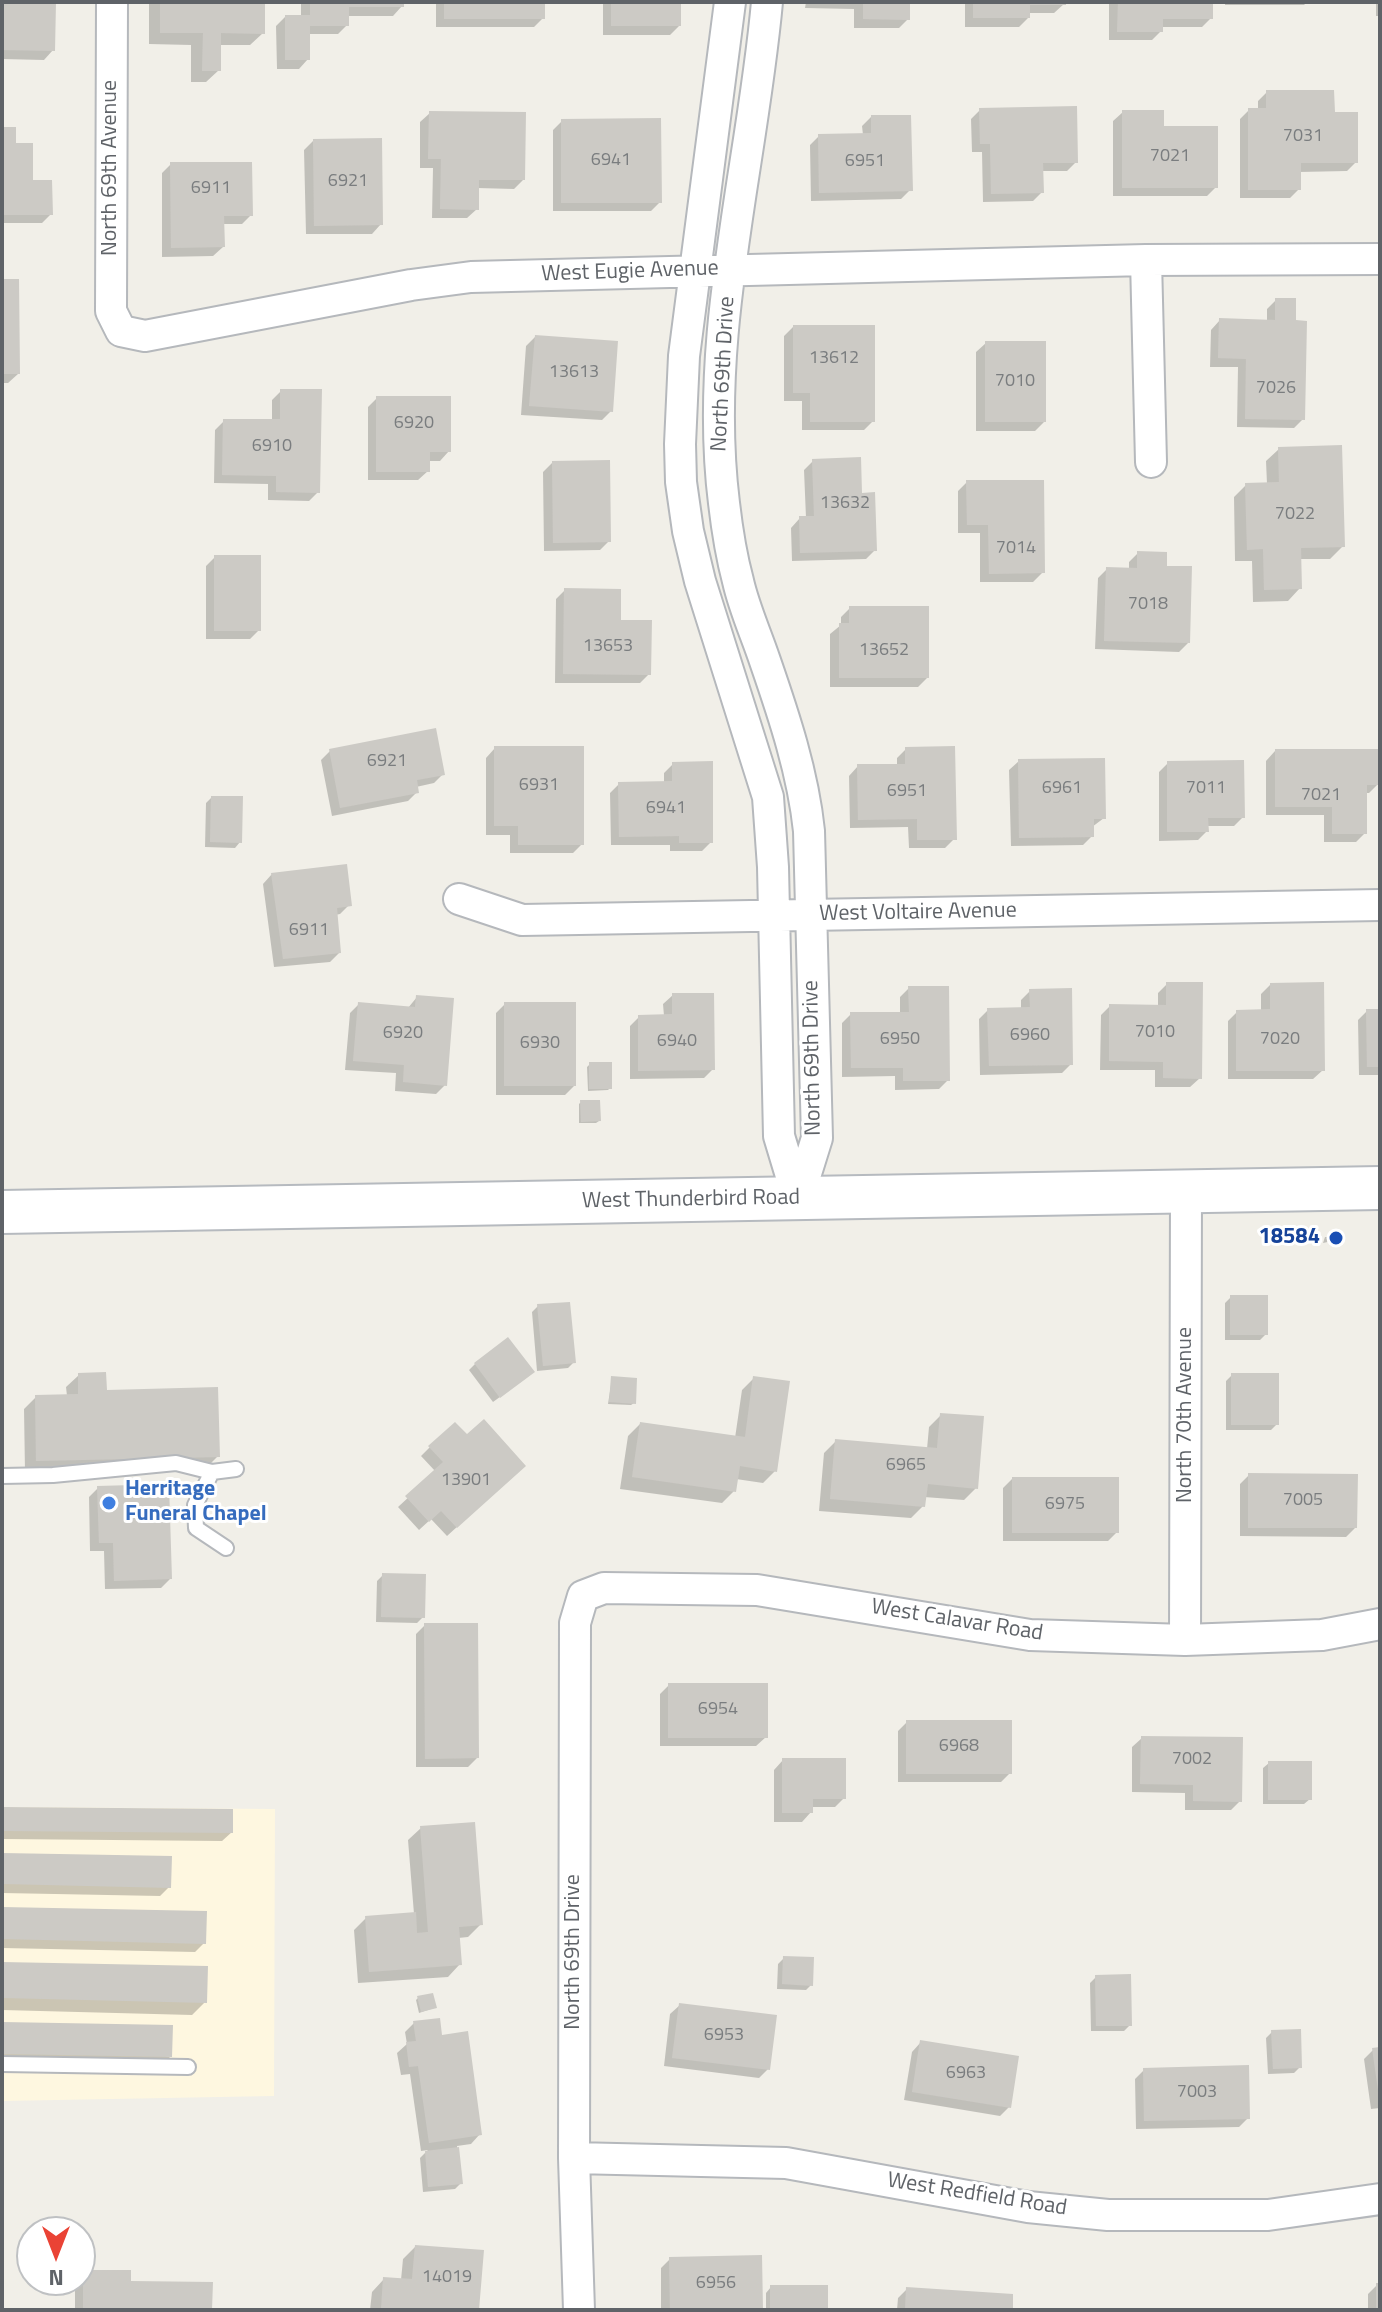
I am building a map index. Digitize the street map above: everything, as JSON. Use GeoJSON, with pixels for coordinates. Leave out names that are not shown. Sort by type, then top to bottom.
{"type":"FeatureCollection","features":[{"type":"Feature","properties":{"kind":"main road","name":"West Thunderbird Road"},"geometry":{"type":"LineString","coordinates":[[2,1212],[1380,1188]]}},
{"type":"Feature","properties":{"kind":"street","name":"North 69th Avenue"},"geometry":{"type":"LineString","coordinates":[[112,2],[111,311],[121,331]]}},
{"type":"Feature","properties":{"kind":"street","name":"North 69th Drive"},"geometry":{"type":"LineString","coordinates":[[730,2],[680,398],[681,457],[688,531],[699,577],[768,797],[772,834],[779,1136],[798,1199]]}},
{"type":"Feature","properties":{"kind":"street","name":"North 69th Drive"},"geometry":{"type":"LineString","coordinates":[[767,2],[724,322],[718,412],[724,500],[735,568],[805,792],[809,831],[817,1138],[798,1199]]}},
{"type":"Feature","properties":{"kind":"street","name":"West Eugie Avenue"},"geometry":{"type":"LineString","coordinates":[[121,331],[145,336],[411,285],[471,277],[1146,260],[1380,259]]}},
{"type":"Feature","properties":{"kind":"street"},"geometry":{"type":"LineString","coordinates":[[1146,260],[1151,462]]}},
{"type":"Feature","properties":{"kind":"street"},"geometry":{"type":"LineString","coordinates":[[699,577],[735,568]]}},
{"type":"Feature","properties":{"kind":"street","name":"West Voltaire Avenue"},"geometry":{"type":"LineString","coordinates":[[459,899],[522,920],[1380,905]]}},
{"type":"Feature","properties":{"kind":"street","name":"North 70th Avenue"},"geometry":{"type":"LineString","coordinates":[[1185,1640],[1186,1190]]}},
{"type":"Feature","properties":{"kind":"street","name":"West Calavar Road"},"geometry":{"type":"LineString","coordinates":[[583,1596],[604,1588],[757,1590],[1030,1635],[1185,1640],[1322,1635],[1380,1624]]}},
{"type":"Feature","properties":{"kind":"street","name":"North 69th Drive"},"geometry":{"type":"LineString","coordinates":[[579,2310],[574,2158],[575,1623],[583,1596]]}},
{"type":"Feature","properties":{"kind":"street","name":"West Redfield Road"},"geometry":{"type":"LineString","coordinates":[[574,2158],[786,2163],[1028,2207],[1108,2215],[1268,2215],[1380,2199]]}},
{"type":"Feature","properties":{"kind":"lane"},"geometry":{"type":"LineString","coordinates":[[2,1476],[53,1475],[176,1463],[212,1472],[236,1469]]}},
{"type":"Feature","properties":{"kind":"lane"},"geometry":{"type":"LineString","coordinates":[[212,1472],[195,1505],[196,1528],[226,1548]]}},
{"type":"Feature","properties":{"kind":"lane"},"geometry":{"type":"LineString","coordinates":[[2,2064],[188,2067]]}},
{"type":"Feature","properties":{"kind":"shaded area"},"geometry":{"type":"Polygon","coordinates":[[[2,1807],[275,1809],[274,2096],[2,2101],[2,1807]]]}},
{"type":"Feature","properties":{"kind":"building"},"geometry":{"type":"Polygon","coordinates":[[[2,2],[56,2],[55,51],[2,50],[2,2]]]}},
{"type":"Feature","properties":{"kind":"building"},"geometry":{"type":"Polygon","coordinates":[[[160,2],[265,2],[265,34],[221,33],[221,71],[202,71],[203,33],[160,33],[160,2]]]}},
{"type":"Feature","properties":{"kind":"building"},"geometry":{"type":"Polygon","coordinates":[[[310,2],[404,2],[404,7],[349,7],[349,26],[310,26],[310,60],[285,60],[285,15],[310,15],[310,2]]]}},
{"type":"Feature","properties":{"kind":"building"},"geometry":{"type":"Polygon","coordinates":[[[444,2],[545,2],[545,19],[444,19],[444,2]]]}},
{"type":"Feature","properties":{"kind":"building"},"geometry":{"type":"Polygon","coordinates":[[[611,2],[681,2],[681,26],[611,26],[611,2]]]}},
{"type":"Feature","properties":{"kind":"building"},"geometry":{"type":"Polygon","coordinates":[[[863,2],[910,2],[910,20],[863,19],[863,2]]]}},
{"type":"Feature","properties":{"kind":"building"},"geometry":{"type":"Polygon","coordinates":[[[973,2],[1066,2],[1066,5],[1030,5],[1030,18],[973,18],[973,2]]]}},
{"type":"Feature","properties":{"kind":"building"},"geometry":{"type":"Polygon","coordinates":[[[1118,2],[1213,2],[1213,19],[1163,19],[1163,32],[1117,32],[1118,2]]]}},
{"type":"Feature","properties":{"kind":"building"},"geometry":{"type":"Polygon","coordinates":[[[1266,90],[1334,90],[1335,112],[1358,112],[1358,163],[1301,163],[1301,190],[1248,190],[1248,108],[1266,108],[1266,90]]]}},
{"type":"Feature","properties":{"kind":"building"},"geometry":{"type":"Polygon","coordinates":[[[1077,106],[1078,163],[1043,163],[1044,193],[991,194],[990,144],[980,144],[979,108],[1077,106]]]}},
{"type":"Feature","properties":{"kind":"building"},"geometry":{"type":"Polygon","coordinates":[[[1122,110],[1164,110],[1164,126],[1218,126],[1218,188],[1122,188],[1122,110]]]}},
{"type":"Feature","properties":{"kind":"building"},"geometry":{"type":"Polygon","coordinates":[[[429,111],[526,112],[525,180],[479,180],[479,210],[440,209],[441,159],[428,159],[429,111]]]}},
{"type":"Feature","properties":{"kind":"building"},"geometry":{"type":"Polygon","coordinates":[[[871,115],[911,115],[913,191],[819,193],[818,134],[871,133],[871,115]]]}},
{"type":"Feature","properties":{"kind":"building"},"geometry":{"type":"Polygon","coordinates":[[[661,118],[662,203],[561,203],[561,119],[661,118]]]}},
{"type":"Feature","properties":{"kind":"building"},"geometry":{"type":"Polygon","coordinates":[[[2,127],[16,127],[16,143],[33,143],[33,180],[52,180],[53,215],[2,215],[2,127]]]}},
{"type":"Feature","properties":{"kind":"building"},"geometry":{"type":"Polygon","coordinates":[[[382,138],[383,225],[314,226],[313,139],[382,138]]]}},
{"type":"Feature","properties":{"kind":"building"},"geometry":{"type":"Polygon","coordinates":[[[170,162],[252,162],[253,216],[224,216],[225,247],[171,248],[170,162]]]}},
{"type":"Feature","properties":{"kind":"building"},"geometry":{"type":"Polygon","coordinates":[[[2,279],[19,279],[20,374],[2,374],[2,279]]]}},
{"type":"Feature","properties":{"kind":"building"},"geometry":{"type":"Polygon","coordinates":[[[1275,298],[1296,298],[1296,320],[1307,321],[1305,420],[1245,419],[1246,359],[1218,358],[1219,318],[1275,320],[1275,298]]]}},
{"type":"Feature","properties":{"kind":"building"},"geometry":{"type":"Polygon","coordinates":[[[793,325],[875,325],[875,422],[810,422],[810,393],[793,393],[793,325]]]}},
{"type":"Feature","properties":{"kind":"building"},"geometry":{"type":"Polygon","coordinates":[[[535,335],[618,341],[613,412],[529,406],[535,335]]]}},
{"type":"Feature","properties":{"kind":"building"},"geometry":{"type":"Polygon","coordinates":[[[985,341],[1046,341],[1046,422],[985,422],[985,341]]]}},
{"type":"Feature","properties":{"kind":"building"},"geometry":{"type":"Polygon","coordinates":[[[280,389],[322,389],[320,493],[276,492],[276,476],[222,475],[223,419],[280,419],[280,389]]]}},
{"type":"Feature","properties":{"kind":"building"},"geometry":{"type":"Polygon","coordinates":[[[376,396],[451,396],[451,452],[430,452],[430,472],[376,472],[376,396]]]}},
{"type":"Feature","properties":{"kind":"building"},"geometry":{"type":"Polygon","coordinates":[[[1342,445],[1345,547],[1301,548],[1302,589],[1264,590],[1263,549],[1247,550],[1245,483],[1279,482],[1278,447],[1342,445]]]}},
{"type":"Feature","properties":{"kind":"building"},"geometry":{"type":"Polygon","coordinates":[[[861,457],[862,493],[875,492],[877,551],[800,553],[799,516],[814,516],[812,459],[861,457]]]}},
{"type":"Feature","properties":{"kind":"building"},"geometry":{"type":"Polygon","coordinates":[[[610,460],[611,542],[553,543],[552,461],[610,460]]]}},
{"type":"Feature","properties":{"kind":"building"},"geometry":{"type":"Polygon","coordinates":[[[966,480],[1044,480],[1045,573],[989,574],[988,525],[967,525],[966,480]]]}},
{"type":"Feature","properties":{"kind":"building"},"geometry":{"type":"Polygon","coordinates":[[[1137,551],[1167,552],[1167,566],[1192,566],[1190,643],[1104,641],[1106,567],[1137,568],[1137,551]]]}},
{"type":"Feature","properties":{"kind":"building"},"geometry":{"type":"Polygon","coordinates":[[[214,555],[261,555],[261,631],[214,631],[214,555]]]}},
{"type":"Feature","properties":{"kind":"building"},"geometry":{"type":"Polygon","coordinates":[[[564,588],[621,589],[621,620],[652,620],[651,675],[563,674],[564,588]]]}},
{"type":"Feature","properties":{"kind":"building"},"geometry":{"type":"Polygon","coordinates":[[[849,606],[929,606],[929,678],[839,678],[839,623],[849,623],[849,606]]]}},
{"type":"Feature","properties":{"kind":"building"},"geometry":{"type":"Polygon","coordinates":[[[436,728],[445,775],[417,780],[419,793],[340,808],[329,749],[436,728]]]}},
{"type":"Feature","properties":{"kind":"building"},"geometry":{"type":"Polygon","coordinates":[[[494,746],[584,746],[584,845],[518,845],[518,826],[494,826],[494,746]]]}},
{"type":"Feature","properties":{"kind":"building"},"geometry":{"type":"Polygon","coordinates":[[[955,746],[957,840],[917,840],[917,819],[858,820],[857,764],[905,764],[905,747],[955,746]]]}},
{"type":"Feature","properties":{"kind":"building"},"geometry":{"type":"Polygon","coordinates":[[[1275,749],[1380,749],[1380,785],[1367,785],[1367,834],[1332,834],[1332,807],[1275,807],[1275,749]]]}},
{"type":"Feature","properties":{"kind":"building"},"geometry":{"type":"Polygon","coordinates":[[[1105,758],[1106,819],[1094,819],[1094,837],[1019,838],[1018,759],[1105,758]]]}},
{"type":"Feature","properties":{"kind":"building"},"geometry":{"type":"Polygon","coordinates":[[[1244,760],[1245,818],[1208,818],[1209,832],[1167,832],[1167,761],[1244,760]]]}},
{"type":"Feature","properties":{"kind":"building"},"geometry":{"type":"Polygon","coordinates":[[[713,761],[713,843],[679,843],[679,836],[619,837],[618,782],[672,781],[672,762],[713,761]]]}},
{"type":"Feature","properties":{"kind":"building"},"geometry":{"type":"Polygon","coordinates":[[[211,796],[243,796],[242,843],[210,842],[211,796]]]}},
{"type":"Feature","properties":{"kind":"building"},"geometry":{"type":"Polygon","coordinates":[[[347,864],[352,906],[337,908],[341,953],[283,959],[271,873],[347,864]]]}},
{"type":"Feature","properties":{"kind":"building"},"geometry":{"type":"Polygon","coordinates":[[[1166,982],[1203,982],[1202,1079],[1163,1078],[1163,1062],[1109,1061],[1109,1004],[1166,1005],[1166,982]]]}},
{"type":"Feature","properties":{"kind":"building"},"geometry":{"type":"Polygon","coordinates":[[[1324,982],[1325,1071],[1236,1071],[1236,1010],[1270,1009],[1270,983],[1324,982]]]}},
{"type":"Feature","properties":{"kind":"building"},"geometry":{"type":"Polygon","coordinates":[[[908,986],[949,986],[950,1081],[903,1081],[903,1068],[851,1068],[850,1012],[909,1012],[908,986]]]}},
{"type":"Feature","properties":{"kind":"building"},"geometry":{"type":"Polygon","coordinates":[[[1072,988],[1073,1065],[989,1066],[987,1008],[1030,1007],[1029,989],[1072,988]]]}},
{"type":"Feature","properties":{"kind":"building"},"geometry":{"type":"Polygon","coordinates":[[[672,993],[714,993],[715,1070],[638,1071],[638,1015],[672,1014],[672,993]]]}},
{"type":"Feature","properties":{"kind":"building"},"geometry":{"type":"Polygon","coordinates":[[[416,995],[454,998],[447,1086],[403,1082],[404,1065],[353,1061],[358,1002],[415,1007],[416,995]]]}},
{"type":"Feature","properties":{"kind":"building"},"geometry":{"type":"Polygon","coordinates":[[[504,1002],[576,1002],[576,1086],[504,1086],[504,1002]]]}},
{"type":"Feature","properties":{"kind":"building"},"geometry":{"type":"Polygon","coordinates":[[[1366,1009],[1380,1009],[1380,1067],[1367,1067],[1366,1009]]]}},
{"type":"Feature","properties":{"kind":"building"},"geometry":{"type":"Polygon","coordinates":[[[589,1062],[612,1062],[612,1089],[589,1089],[589,1062]]]}},
{"type":"Feature","properties":{"kind":"building"},"geometry":{"type":"Polygon","coordinates":[[[580,1100],[600,1100],[601,1121],[581,1122],[580,1100]]]}},
{"type":"Feature","properties":{"kind":"building"},"geometry":{"type":"Polygon","coordinates":[[[1230,1295],[1268,1295],[1268,1335],[1230,1335],[1230,1295]]]}},
{"type":"Feature","properties":{"kind":"building"},"geometry":{"type":"Polygon","coordinates":[[[570,1302],[576,1363],[543,1366],[537,1304],[570,1302]]]}},
{"type":"Feature","properties":{"kind":"building"},"geometry":{"type":"Polygon","coordinates":[[[508,1337],[535,1372],[500,1398],[474,1363],[508,1337]]]}},
{"type":"Feature","properties":{"kind":"building"},"geometry":{"type":"Polygon","coordinates":[[[106,1372],[107,1390],[218,1387],[220,1457],[36,1461],[35,1395],[78,1394],[78,1373],[106,1372]]]}},
{"type":"Feature","properties":{"kind":"building"},"geometry":{"type":"Polygon","coordinates":[[[1231,1373],[1279,1373],[1279,1425],[1231,1425],[1231,1373]]]}},
{"type":"Feature","properties":{"kind":"building"},"geometry":{"type":"Polygon","coordinates":[[[611,1376],[637,1378],[636,1404],[609,1402],[611,1376]]]}},
{"type":"Feature","properties":{"kind":"building"},"geometry":{"type":"Polygon","coordinates":[[[753,1376],[790,1381],[777,1472],[740,1466],[736,1492],[632,1477],[640,1422],[745,1437],[753,1376]]]}},
{"type":"Feature","properties":{"kind":"building"},"geometry":{"type":"Polygon","coordinates":[[[940,1413],[984,1416],[978,1489],[928,1484],[925,1507],[830,1499],[835,1439],[937,1448],[940,1413]]]}},
{"type":"Feature","properties":{"kind":"building"},"geometry":{"type":"Polygon","coordinates":[[[484,1419],[526,1466],[457,1528],[441,1511],[429,1522],[405,1496],[443,1462],[428,1446],[455,1422],[467,1434],[484,1419]]]}},
{"type":"Feature","properties":{"kind":"building"},"geometry":{"type":"Polygon","coordinates":[[[1248,1473],[1358,1474],[1357,1528],[1248,1528],[1248,1473]]]}},
{"type":"Feature","properties":{"kind":"building"},"geometry":{"type":"Polygon","coordinates":[[[1012,1477],[1119,1477],[1119,1533],[1012,1533],[1012,1477]]]}},
{"type":"Feature","properties":{"kind":"building"},"geometry":{"type":"Polygon","coordinates":[[[169,1484],[172,1579],[114,1581],[113,1543],[99,1543],[97,1486],[169,1484]]]}},
{"type":"Feature","properties":{"kind":"building"},"geometry":{"type":"Polygon","coordinates":[[[382,1573],[426,1574],[425,1618],[381,1617],[382,1573]]]}},
{"type":"Feature","properties":{"kind":"building"},"geometry":{"type":"Polygon","coordinates":[[[424,1623],[478,1623],[479,1758],[425,1759],[424,1623]]]}},
{"type":"Feature","properties":{"kind":"building"},"geometry":{"type":"Polygon","coordinates":[[[668,1683],[768,1683],[768,1738],[668,1738],[668,1683]]]}},
{"type":"Feature","properties":{"kind":"building"},"geometry":{"type":"Polygon","coordinates":[[[906,1720],[1012,1720],[1012,1774],[906,1774],[906,1720]]]}},
{"type":"Feature","properties":{"kind":"building"},"geometry":{"type":"Polygon","coordinates":[[[1141,1736],[1243,1737],[1242,1802],[1193,1801],[1193,1785],[1140,1784],[1141,1736]]]}},
{"type":"Feature","properties":{"kind":"building"},"geometry":{"type":"Polygon","coordinates":[[[782,1758],[846,1758],[846,1799],[813,1799],[813,1813],[782,1813],[782,1758]]]}},
{"type":"Feature","properties":{"kind":"building"},"geometry":{"type":"Polygon","coordinates":[[[1268,1761],[1312,1761],[1312,1800],[1268,1800],[1268,1761]]]}},
{"type":"Feature","properties":{"kind":"building"},"geometry":{"type":"Polygon","coordinates":[[[2,1807],[233,1809],[233,1833],[2,1831],[2,1807]]]}},
{"type":"Feature","properties":{"kind":"building"},"geometry":{"type":"Polygon","coordinates":[[[475,1822],[483,1925],[459,1927],[462,1965],[369,1972],[365,1916],[416,1912],[417,1933],[428,1932],[420,1826],[475,1822]]]}},
{"type":"Feature","properties":{"kind":"building"},"geometry":{"type":"Polygon","coordinates":[[[2,1853],[172,1856],[171,1888],[2,1884],[2,1853]]]}},
{"type":"Feature","properties":{"kind":"building"},"geometry":{"type":"Polygon","coordinates":[[[2,1907],[207,1911],[206,1944],[2,1939],[2,1907]]]}},
{"type":"Feature","properties":{"kind":"building"},"geometry":{"type":"Polygon","coordinates":[[[783,1956],[814,1957],[813,1986],[782,1984],[783,1956]]]}},
{"type":"Feature","properties":{"kind":"building"},"geometry":{"type":"Polygon","coordinates":[[[2,1962],[208,1966],[207,2003],[2,1998],[2,1962]]]}},
{"type":"Feature","properties":{"kind":"building"},"geometry":{"type":"Polygon","coordinates":[[[1131,1974],[1132,2026],[1096,2026],[1095,1975],[1131,1974]]]}},
{"type":"Feature","properties":{"kind":"building"},"geometry":{"type":"Polygon","coordinates":[[[433,1993],[437,2008],[421,2012],[417,1996],[433,1993]]]}},
{"type":"Feature","properties":{"kind":"building"},"geometry":{"type":"Polygon","coordinates":[[[679,2003],[777,2015],[770,2070],[672,2058],[679,2003]]]}},
{"type":"Feature","properties":{"kind":"building"},"geometry":{"type":"Polygon","coordinates":[[[440,2018],[442,2035],[468,2031],[482,2135],[429,2143],[418,2066],[409,2067],[406,2042],[416,2041],[413,2021],[440,2018]]]}},
{"type":"Feature","properties":{"kind":"building"},"geometry":{"type":"Polygon","coordinates":[[[2,2022],[173,2025],[172,2057],[2,2054],[2,2022]]]}},
{"type":"Feature","properties":{"kind":"building"},"geometry":{"type":"Polygon","coordinates":[[[1301,2029],[1302,2068],[1273,2069],[1271,2030],[1301,2029]]]}},
{"type":"Feature","properties":{"kind":"building"},"geometry":{"type":"Polygon","coordinates":[[[920,2040],[1019,2056],[1011,2108],[912,2092],[920,2040]]]}},
{"type":"Feature","properties":{"kind":"building"},"geometry":{"type":"Polygon","coordinates":[[[1380,2047],[1380,2090],[1378,2090],[1372,2048],[1380,2047]]]}},
{"type":"Feature","properties":{"kind":"building"},"geometry":{"type":"Polygon","coordinates":[[[1249,2065],[1250,2119],[1144,2121],[1143,2068],[1249,2065]]]}},
{"type":"Feature","properties":{"kind":"building"},"geometry":{"type":"Polygon","coordinates":[[[459,2147],[463,2184],[428,2187],[425,2151],[459,2147]]]}},
{"type":"Feature","properties":{"kind":"building"},"geometry":{"type":"Polygon","coordinates":[[[415,2245],[484,2250],[479,2310],[381,2310],[383,2277],[412,2279],[415,2245]]]}},
{"type":"Feature","properties":{"kind":"building"},"geometry":{"type":"Polygon","coordinates":[[[762,2255],[763,2310],[670,2310],[669,2257],[762,2255]]]}},
{"type":"Feature","properties":{"kind":"building"},"geometry":{"type":"Polygon","coordinates":[[[96,2270],[131,2270],[131,2281],[213,2282],[212,2310],[83,2310],[83,2296],[96,2296],[96,2270]]]}},
{"type":"Feature","properties":{"kind":"building"},"geometry":{"type":"Polygon","coordinates":[[[1376,2283],[1380,2283],[1380,2310],[1376,2310],[1376,2283]]]}},
{"type":"Feature","properties":{"kind":"building"},"geometry":{"type":"Polygon","coordinates":[[[770,2285],[828,2285],[828,2310],[770,2310],[770,2285]]]}},
{"type":"Feature","properties":{"kind":"building"},"geometry":{"type":"Polygon","coordinates":[[[906,2287],[1013,2294],[1013,2310],[905,2310],[906,2287]]]}},
{"type":"Feature","properties":{"kind":"place","name":"18584"},"geometry":{"type":"Point","coordinates":[1336,1238]}},
{"type":"Feature","properties":{"kind":"place","name":"Herritage Funeral Chapel"},"geometry":{"type":"Point","coordinates":[109,1503]}}]}
